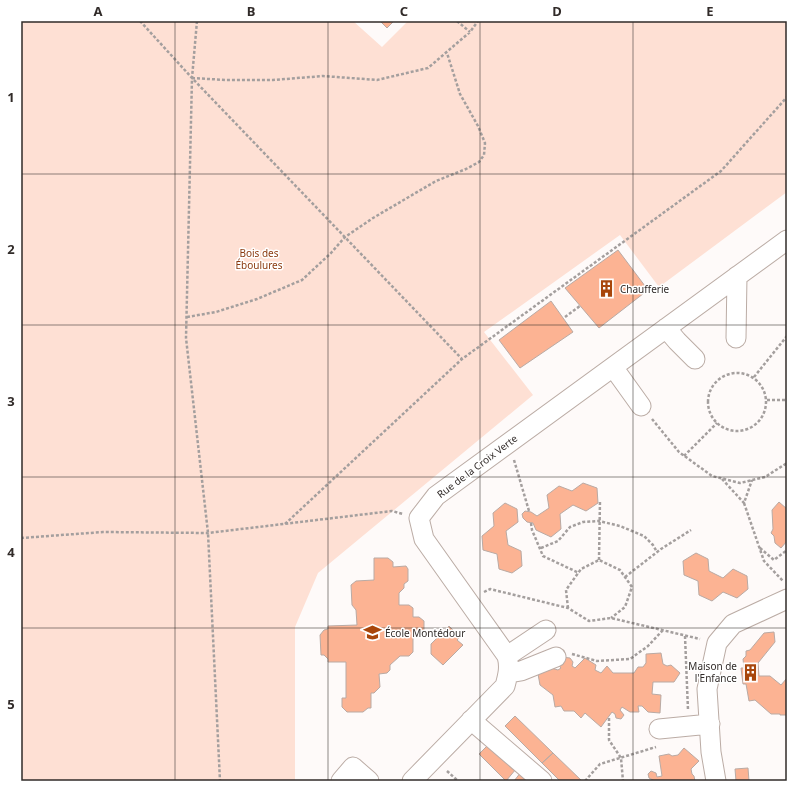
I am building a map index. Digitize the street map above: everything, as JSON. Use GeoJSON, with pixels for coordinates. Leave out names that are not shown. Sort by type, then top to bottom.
{"type":"FeatureCollection","features":[{"type":"Feature","properties":{"kind":"street","name":"Rue de la Croix Verte"},"geometry":{"type":"LineString","coordinates":[[419,518],[436,496],[787,240]]}},
{"type":"Feature","properties":{"kind":"street"},"geometry":{"type":"LineString","coordinates":[[736,338],[737,276]]}},
{"type":"Feature","properties":{"kind":"street"},"geometry":{"type":"LineString","coordinates":[[666,328],[695,359]]}},
{"type":"Feature","properties":{"kind":"street"},"geometry":{"type":"LineString","coordinates":[[613,367],[641,406]]}},
{"type":"Feature","properties":{"kind":"street"},"geometry":{"type":"LineString","coordinates":[[419,518],[424,539],[467,599],[508,664],[521,671],[556,656]]}},
{"type":"Feature","properties":{"kind":"street"},"geometry":{"type":"LineString","coordinates":[[716,781],[711,752],[707,688],[717,643],[733,624],[785,591]]}},
{"type":"Feature","properties":{"kind":"street"},"geometry":{"type":"LineString","coordinates":[[412,781],[505,686],[508,664],[546,630]]}},
{"type":"Feature","properties":{"kind":"street"},"geometry":{"type":"LineString","coordinates":[[471,720],[542,781]]}},
{"type":"Feature","properties":{"kind":"street"},"geometry":{"type":"LineString","coordinates":[[659,729],[710,724]]}},
{"type":"Feature","properties":{"kind":"street"},"geometry":{"type":"LineString","coordinates":[[341,781],[353,767],[369,781]]}},
{"type":"Feature","properties":{"kind":"path"},"geometry":{"type":"LineString","coordinates":[[140,21],[192,78],[462,359]]}},
{"type":"Feature","properties":{"kind":"path"},"geometry":{"type":"LineString","coordinates":[[197,21],[192,78],[186,338],[208,533],[220,781]]}},
{"type":"Feature","properties":{"kind":"path"},"geometry":{"type":"LineString","coordinates":[[457,21],[470,32]]}},
{"type":"Feature","properties":{"kind":"path"},"geometry":{"type":"LineString","coordinates":[[192,78],[258,80],[323,76],[377,80],[428,68],[470,32],[478,21]]}},
{"type":"Feature","properties":{"kind":"path"},"geometry":{"type":"LineString","coordinates":[[187,317],[216,312],[257,299],[302,280],[331,253],[345,237],[373,218],[411,194],[479,162],[484,155],[485,143],[478,126],[460,94],[447,53]]}},
{"type":"Feature","properties":{"kind":"path"},"geometry":{"type":"LineString","coordinates":[[285,524],[462,359],[721,171],[787,96]]}},
{"type":"Feature","properties":{"kind":"path"},"geometry":{"type":"LineString","coordinates":[[565,317],[580,306]]}},
{"type":"Feature","properties":{"kind":"path"},"geometry":{"type":"LineString","coordinates":[[754,377],[787,336]]}},
{"type":"Feature","properties":{"kind":"path"},"geometry":{"type":"LineString","coordinates":[[736,372],[745,373],[754,377],[761,384],[767,400],[766,410],[761,419],[754,426],[745,431],[734,431],[725,428],[711,415],[708,406],[708,396],[712,387],[718,380],[726,375],[736,372]]}},
{"type":"Feature","properties":{"kind":"path"},"geometry":{"type":"LineString","coordinates":[[767,400],[787,400]]}},
{"type":"Feature","properties":{"kind":"path"},"geometry":{"type":"LineString","coordinates":[[641,406],[679,452],[712,476],[740,483],[765,477],[787,463]]}},
{"type":"Feature","properties":{"kind":"path"},"geometry":{"type":"LineString","coordinates":[[684,456],[717,422]]}},
{"type":"Feature","properties":{"kind":"path"},"geometry":{"type":"LineString","coordinates":[[508,443],[529,511]]}},
{"type":"Feature","properties":{"kind":"path"},"geometry":{"type":"LineString","coordinates":[[722,478],[744,503],[764,561],[785,591]]}},
{"type":"Feature","properties":{"kind":"path"},"geometry":{"type":"LineString","coordinates":[[744,503],[752,480]]}},
{"type":"Feature","properties":{"kind":"path"},"geometry":{"type":"LineString","coordinates":[[599,560],[600,500]]}},
{"type":"Feature","properties":{"kind":"path"},"geometry":{"type":"LineString","coordinates":[[21,538],[103,532],[208,533],[392,511],[419,518]]}},
{"type":"Feature","properties":{"kind":"path"},"geometry":{"type":"LineString","coordinates":[[541,548],[558,541],[570,527],[583,522],[599,521],[620,526],[644,536],[657,552]]}},
{"type":"Feature","properties":{"kind":"path"},"geometry":{"type":"LineString","coordinates":[[531,523],[532,530],[541,548],[543,556],[579,572]]}},
{"type":"Feature","properties":{"kind":"path"},"geometry":{"type":"LineString","coordinates":[[625,577],[657,552],[691,530]]}},
{"type":"Feature","properties":{"kind":"path"},"geometry":{"type":"LineString","coordinates":[[759,547],[774,560],[787,550]]}},
{"type":"Feature","properties":{"kind":"path"},"geometry":{"type":"LineString","coordinates":[[568,608],[566,590],[581,569],[599,560]]}},
{"type":"Feature","properties":{"kind":"path"},"geometry":{"type":"LineString","coordinates":[[599,560],[620,570],[632,588],[625,606],[611,618]]}},
{"type":"Feature","properties":{"kind":"path"},"geometry":{"type":"LineString","coordinates":[[467,599],[490,589],[568,608],[589,621],[611,618],[717,643]]}},
{"type":"Feature","properties":{"kind":"path"},"geometry":{"type":"LineString","coordinates":[[556,656],[563,652],[598,661],[630,659],[648,646],[662,630]]}},
{"type":"Feature","properties":{"kind":"path"},"geometry":{"type":"LineString","coordinates":[[685,636],[688,726]]}},
{"type":"Feature","properties":{"kind":"path"},"geometry":{"type":"LineString","coordinates":[[609,718],[609,740],[621,758],[623,781]]}},
{"type":"Feature","properties":{"kind":"path"},"geometry":{"type":"LineString","coordinates":[[585,781],[600,764],[657,747],[659,729]]}},
{"type":"Feature","properties":{"kind":"green space","name":"Bois des Éboulures"},"geometry":{"type":"Polygon","coordinates":[[[21,21],[353,21],[382,47],[408,21],[787,21],[787,192],[659,287],[620,235],[484,332],[533,395],[318,573],[295,627],[295,781],[21,781],[21,21]]]}},
{"type":"Feature","properties":{"kind":"building"},"geometry":{"type":"Polygon","coordinates":[[[380,21],[394,21],[387,28],[380,21]]]}},
{"type":"Feature","properties":{"kind":"building","name":"Chaufferie"},"geometry":{"type":"Polygon","coordinates":[[[618,250],[648,290],[599,328],[565,288],[618,250]]]}},
{"type":"Feature","properties":{"kind":"building"},"geometry":{"type":"Polygon","coordinates":[[[551,301],[573,332],[520,368],[499,340],[551,301]]]}},
{"type":"Feature","properties":{"kind":"building"},"geometry":{"type":"Polygon","coordinates":[[[583,483],[597,488],[598,503],[586,511],[573,505],[560,514],[561,529],[551,537],[536,530],[533,523],[527,522],[523,518],[522,514],[525,511],[531,512],[537,516],[549,508],[547,495],[559,486],[572,491],[583,483]]]}},
{"type":"Feature","properties":{"kind":"building"},"geometry":{"type":"Polygon","coordinates":[[[779,502],[787,509],[787,541],[781,548],[775,543],[774,536],[771,533],[773,529],[772,510],[779,502]]]}},
{"type":"Feature","properties":{"kind":"building"},"geometry":{"type":"Polygon","coordinates":[[[505,503],[517,509],[518,522],[506,531],[508,545],[521,551],[522,566],[512,573],[499,569],[497,554],[483,550],[482,536],[494,526],[493,513],[505,503]]]}},
{"type":"Feature","properties":{"kind":"building"},"geometry":{"type":"Polygon","coordinates":[[[696,553],[708,559],[709,571],[723,578],[733,569],[747,576],[748,589],[737,598],[723,592],[712,601],[699,595],[698,581],[684,575],[683,561],[696,553]]]}},
{"type":"Feature","properties":{"kind":"building","name":"École Montédour"},"geometry":{"type":"Polygon","coordinates":[[[374,558],[388,558],[393,562],[393,567],[406,566],[408,569],[408,581],[404,584],[404,588],[399,593],[399,605],[409,605],[413,608],[413,617],[419,617],[424,621],[424,631],[420,635],[413,635],[413,652],[409,656],[400,656],[390,665],[390,670],[387,673],[379,674],[380,687],[374,693],[371,693],[371,708],[368,708],[363,712],[347,712],[342,707],[342,698],[346,698],[346,662],[328,662],[328,659],[324,655],[321,655],[320,635],[324,630],[328,629],[328,626],[357,625],[356,610],[352,605],[351,585],[356,581],[374,580],[374,558]]]}},
{"type":"Feature","properties":{"kind":"building"},"geometry":{"type":"Polygon","coordinates":[[[449,626],[460,637],[457,640],[463,645],[443,665],[431,654],[431,644],[449,626]]]}},
{"type":"Feature","properties":{"kind":"building","name":"Maison de l'Enfance"},"geometry":{"type":"Polygon","coordinates":[[[774,632],[775,642],[758,663],[759,676],[770,676],[781,685],[787,678],[787,715],[771,714],[755,700],[749,701],[746,684],[743,684],[741,668],[744,668],[743,659],[746,656],[746,651],[750,650],[764,633],[774,632]]]}},
{"type":"Feature","properties":{"kind":"building"},"geometry":{"type":"Polygon","coordinates":[[[661,653],[663,664],[667,666],[671,665],[680,673],[674,682],[653,682],[652,694],[661,695],[660,713],[648,712],[642,706],[638,706],[639,712],[630,712],[622,707],[620,710],[624,715],[621,719],[616,718],[615,714],[612,712],[601,727],[585,713],[581,718],[574,711],[564,711],[561,706],[555,707],[553,695],[540,685],[538,674],[548,667],[558,670],[561,668],[556,662],[562,657],[570,658],[573,662],[572,666],[575,668],[585,658],[596,665],[595,670],[601,673],[607,666],[613,673],[634,673],[638,667],[643,667],[646,663],[646,654],[661,653]]]}},
{"type":"Feature","properties":{"kind":"building"},"geometry":{"type":"Polygon","coordinates":[[[515,716],[553,753],[542,763],[505,726],[515,716]]]}},
{"type":"Feature","properties":{"kind":"building"},"geometry":{"type":"Polygon","coordinates":[[[489,744],[516,769],[506,781],[479,754],[489,744]]]}},
{"type":"Feature","properties":{"kind":"building"},"geometry":{"type":"Polygon","coordinates":[[[684,748],[699,761],[691,769],[695,781],[653,781],[649,778],[648,774],[651,771],[656,773],[657,777],[662,776],[659,756],[669,754],[672,756],[678,755],[684,748]]]}},
{"type":"Feature","properties":{"kind":"building"},"geometry":{"type":"Polygon","coordinates":[[[553,753],[582,781],[560,781],[542,763],[553,753]]]}},
{"type":"Feature","properties":{"kind":"building"},"geometry":{"type":"Polygon","coordinates":[[[748,768],[749,781],[736,781],[735,769],[748,768]]]}},
{"type":"Feature","properties":{"kind":"building"},"geometry":{"type":"Polygon","coordinates":[[[521,772],[533,781],[514,781],[521,772]]]}},
{"type":"Feature","properties":{"kind":"place","name":"Chaufferie"},"geometry":{"type":"Point","coordinates":[607,289]}},
{"type":"Feature","properties":{"kind":"place","name":"École Montédour"},"geometry":{"type":"Point","coordinates":[372,633]}},
{"type":"Feature","properties":{"kind":"place","name":"Maison de l'Enfance"},"geometry":{"type":"Point","coordinates":[750,672]}}]}
